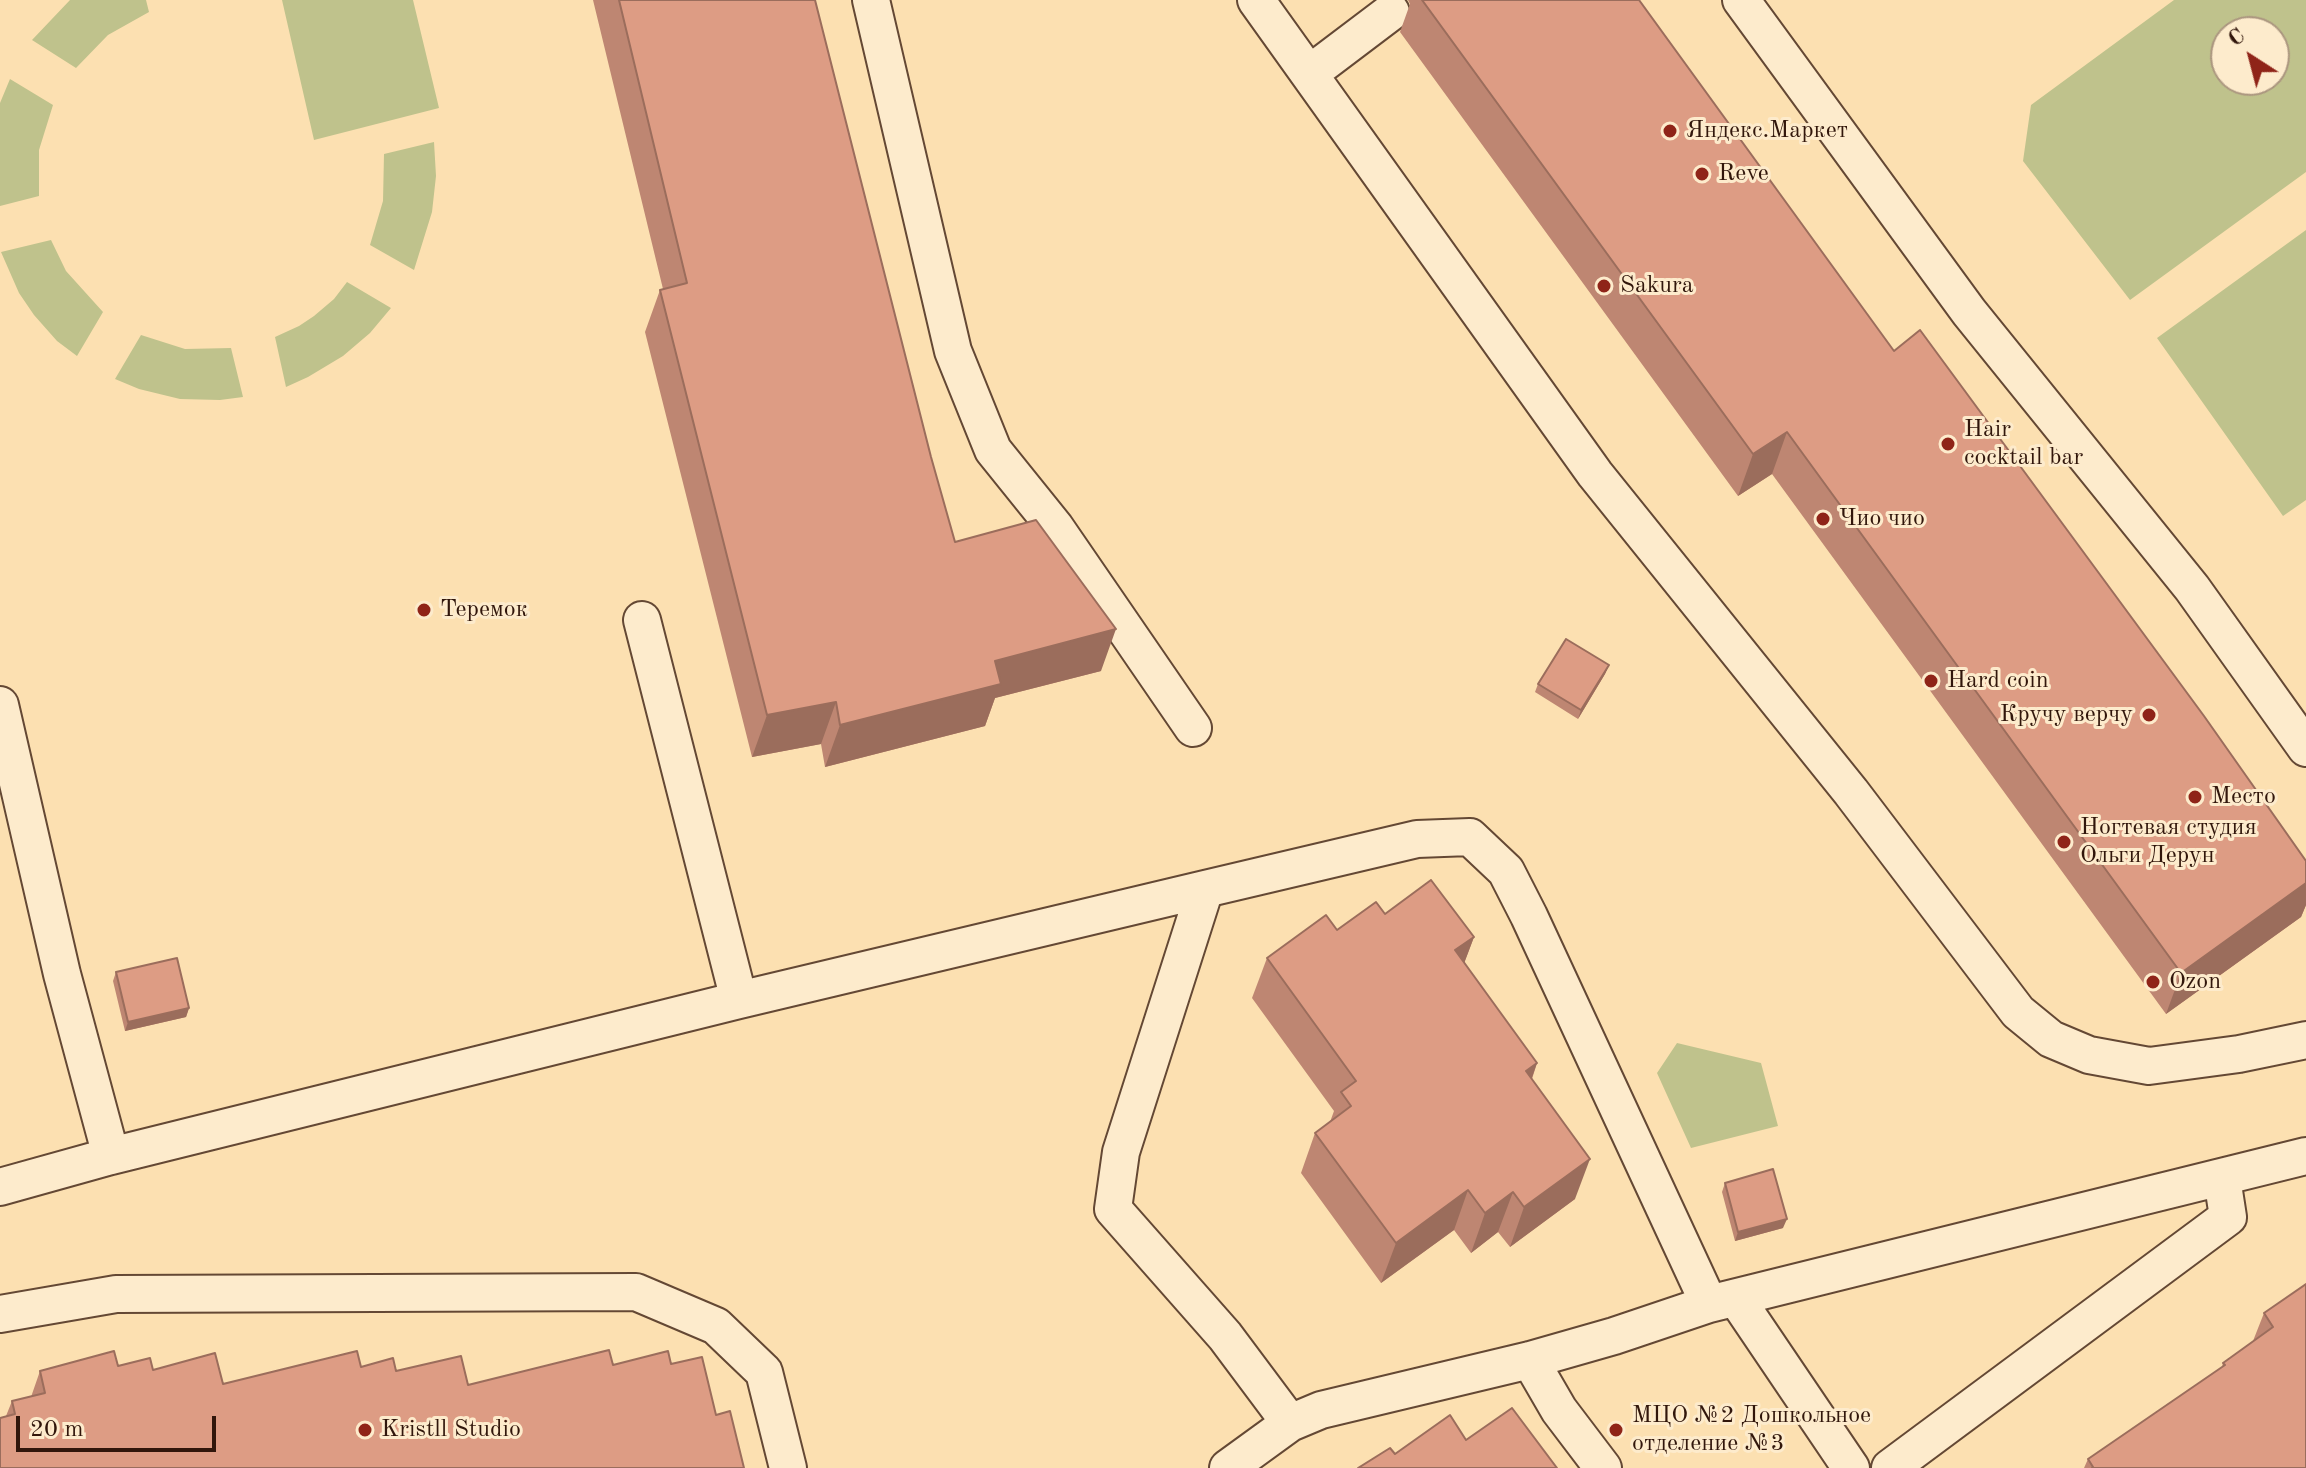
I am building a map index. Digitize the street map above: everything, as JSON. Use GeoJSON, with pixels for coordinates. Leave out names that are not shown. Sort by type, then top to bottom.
{"type":"FeatureCollection","features":[{"type":"Feature","properties":{"kind":"lane"},"geometry":{"type":"LineString","coordinates":[[871,0],[953,351],[993,450],[1055,527],[1193,728]]}},
{"type":"Feature","properties":{"kind":"lane"},"geometry":{"type":"LineString","coordinates":[[1256,0],[1595,474],[1851,792],[2018,1012],[2051,1039],[2089,1055],[2149,1066],[2239,1054],[2306,1040]]}},
{"type":"Feature","properties":{"kind":"lane"},"geometry":{"type":"LineString","coordinates":[[1741,0],[1969,312],[2192,588],[2306,748]]}},
{"type":"Feature","properties":{"kind":"lane"},"geometry":{"type":"LineString","coordinates":[[1309,74],[1391,12]]}},
{"type":"Feature","properties":{"kind":"lane"},"geometry":{"type":"LineString","coordinates":[[642,620],[739,1000]]}},
{"type":"Feature","properties":{"kind":"lane"},"geometry":{"type":"LineString","coordinates":[[0,705],[62,974],[111,1156]]}},
{"type":"Feature","properties":{"kind":"lane"},"geometry":{"type":"LineString","coordinates":[[0,1187],[111,1156],[739,1000],[1205,889],[1417,839],[1470,837],[1506,871],[1722,1301],[1851,1468]]}},
{"type":"Feature","properties":{"kind":"lane"},"geometry":{"type":"LineString","coordinates":[[1205,889],[1121,1152],[1113,1209],[1225,1336],[1290,1423]]}},
{"type":"Feature","properties":{"kind":"lane"},"geometry":{"type":"LineString","coordinates":[[1228,1468],[1290,1423],[1321,1410],[1530,1360],[1722,1301],[2306,1156]]}},
{"type":"Feature","properties":{"kind":"lane"},"geometry":{"type":"LineString","coordinates":[[1890,1468],[2228,1217],[2222,1178]]}},
{"type":"Feature","properties":{"kind":"lane"},"geometry":{"type":"LineString","coordinates":[[0,1314],[116,1294],[636,1292],[716,1326],[764,1372],[788,1468]]}},
{"type":"Feature","properties":{"kind":"lane"},"geometry":{"type":"LineString","coordinates":[[1530,1360],[1559,1410],[1603,1468]]}},
{"type":"Feature","properties":{"kind":"green space"},"geometry":{"type":"Polygon","coordinates":[[[70,0],[146,0],[149,12],[108,35],[76,68],[32,40],[70,0]]]}},
{"type":"Feature","properties":{"kind":"green space"},"geometry":{"type":"Polygon","coordinates":[[[282,0],[413,0],[439,108],[314,140],[282,0]]]}},
{"type":"Feature","properties":{"kind":"green space"},"geometry":{"type":"Polygon","coordinates":[[[2174,0],[2306,0],[2306,172],[2130,300],[2023,161],[2031,105],[2174,0]]]}},
{"type":"Feature","properties":{"kind":"green space"},"geometry":{"type":"Polygon","coordinates":[[[10,79],[53,105],[39,150],[39,196],[0,206],[0,103],[10,79]]]}},
{"type":"Feature","properties":{"kind":"green space"},"geometry":{"type":"Polygon","coordinates":[[[434,142],[436,176],[432,212],[414,270],[370,245],[383,201],[384,154],[434,142]]]}},
{"type":"Feature","properties":{"kind":"green space"},"geometry":{"type":"Polygon","coordinates":[[[2306,230],[2306,500],[2283,516],[2157,338],[2306,230]]]}},
{"type":"Feature","properties":{"kind":"green space"},"geometry":{"type":"Polygon","coordinates":[[[51,240],[66,271],[103,312],[77,356],[57,341],[34,315],[19,293],[1,252],[51,240]]]}},
{"type":"Feature","properties":{"kind":"green space"},"geometry":{"type":"Polygon","coordinates":[[[347,282],[391,308],[370,333],[343,356],[286,387],[275,337],[314,316],[334,299],[347,282]]]}},
{"type":"Feature","properties":{"kind":"green space"},"geometry":{"type":"Polygon","coordinates":[[[141,335],[185,349],[231,348],[243,397],[180,399],[139,389],[115,379],[141,335]]]}},
{"type":"Feature","properties":{"kind":"green space"},"geometry":{"type":"Polygon","coordinates":[[[1677,1043],[1761,1063],[1778,1126],[1691,1148],[1657,1073],[1677,1043]]]}},
{"type":"Feature","properties":{"kind":"building"},"geometry":{"type":"Polygon","coordinates":[[[619,0],[815,0],[955,542],[1036,520],[1116,629],[995,661],[1001,684],[840,725],[836,702],[767,715],[660,290],[687,283],[619,0]]]}},
{"type":"Feature","properties":{"kind":"building"},"geometry":{"type":"Polygon","coordinates":[[[1422,0],[1639,0],[1894,351],[1920,330],[2204,716],[2306,861],[2306,883],[2181,973],[1787,432],[1753,454],[1422,0]]]}},
{"type":"Feature","properties":{"kind":"building"},"geometry":{"type":"Polygon","coordinates":[[[1566,639],[1609,665],[1581,710],[1538,684],[1566,639]]]}},
{"type":"Feature","properties":{"kind":"building"},"geometry":{"type":"Polygon","coordinates":[[[1431,880],[1474,937],[1455,950],[1537,1063],[1526,1071],[1590,1159],[1524,1207],[1513,1192],[1485,1213],[1468,1190],[1396,1243],[1315,1133],[1351,1106],[1341,1092],[1356,1081],[1267,958],[1326,915],[1337,930],[1376,902],[1385,914],[1431,880]]]}},
{"type":"Feature","properties":{"kind":"building"},"geometry":{"type":"Polygon","coordinates":[[[177,958],[189,1008],[128,1022],[116,972],[177,958]]]}},
{"type":"Feature","properties":{"kind":"building"},"geometry":{"type":"Polygon","coordinates":[[[1773,1169],[1787,1219],[1738,1232],[1725,1183],[1773,1169]]]}},
{"type":"Feature","properties":{"kind":"building"},"geometry":{"type":"Polygon","coordinates":[[[2306,1284],[2306,1468],[2092,1468],[2088,1459],[2225,1365],[2223,1363],[2273,1327],[2264,1313],[2306,1284]]]}},
{"type":"Feature","properties":{"kind":"building"},"geometry":{"type":"Polygon","coordinates":[[[609,1350],[613,1365],[668,1351],[671,1364],[702,1357],[716,1415],[730,1411],[744,1468],[0,1468],[0,1418],[15,1414],[12,1401],[45,1393],[40,1371],[114,1351],[118,1366],[150,1358],[153,1370],[215,1353],[223,1384],[357,1351],[361,1367],[393,1358],[396,1371],[461,1356],[468,1385],[609,1350]]]}},
{"type":"Feature","properties":{"kind":"building"},"geometry":{"type":"Polygon","coordinates":[[[1512,1408],[1557,1468],[1358,1468],[1390,1448],[1395,1454],[1450,1415],[1466,1440],[1512,1408]]]}},
{"type":"Feature","properties":{"kind":"place","name":"Яндекс.Маркет"},"geometry":{"type":"Point","coordinates":[1670,131]}},
{"type":"Feature","properties":{"kind":"place","name":"Reve"},"geometry":{"type":"Point","coordinates":[1702,174]}},
{"type":"Feature","properties":{"kind":"place","name":"Sakura"},"geometry":{"type":"Point","coordinates":[1604,286]}},
{"type":"Feature","properties":{"kind":"place","name":"Hair cocktail bar"},"geometry":{"type":"Point","coordinates":[1948,444]}},
{"type":"Feature","properties":{"kind":"place","name":"Чио чио"},"geometry":{"type":"Point","coordinates":[1823,519]}},
{"type":"Feature","properties":{"kind":"place","name":"Теремок"},"geometry":{"type":"Point","coordinates":[424,610]}},
{"type":"Feature","properties":{"kind":"place","name":"Hard coin"},"geometry":{"type":"Point","coordinates":[1931,681]}},
{"type":"Feature","properties":{"kind":"place","name":"Кручу верчу"},"geometry":{"type":"Point","coordinates":[2149,715]}},
{"type":"Feature","properties":{"kind":"place","name":"Место"},"geometry":{"type":"Point","coordinates":[2195,797]}},
{"type":"Feature","properties":{"kind":"place","name":"Ногтевая студия Ольги Дерун"},"geometry":{"type":"Point","coordinates":[2064,842]}},
{"type":"Feature","properties":{"kind":"place","name":"Ozon"},"geometry":{"type":"Point","coordinates":[2153,982]}},
{"type":"Feature","properties":{"kind":"place","name":"Kristll Studio"},"geometry":{"type":"Point","coordinates":[365,1430]}},
{"type":"Feature","properties":{"kind":"place","name":"МЦО №2 Дошкольное отделение №3"},"geometry":{"type":"Point","coordinates":[1616,1430]}}]}
